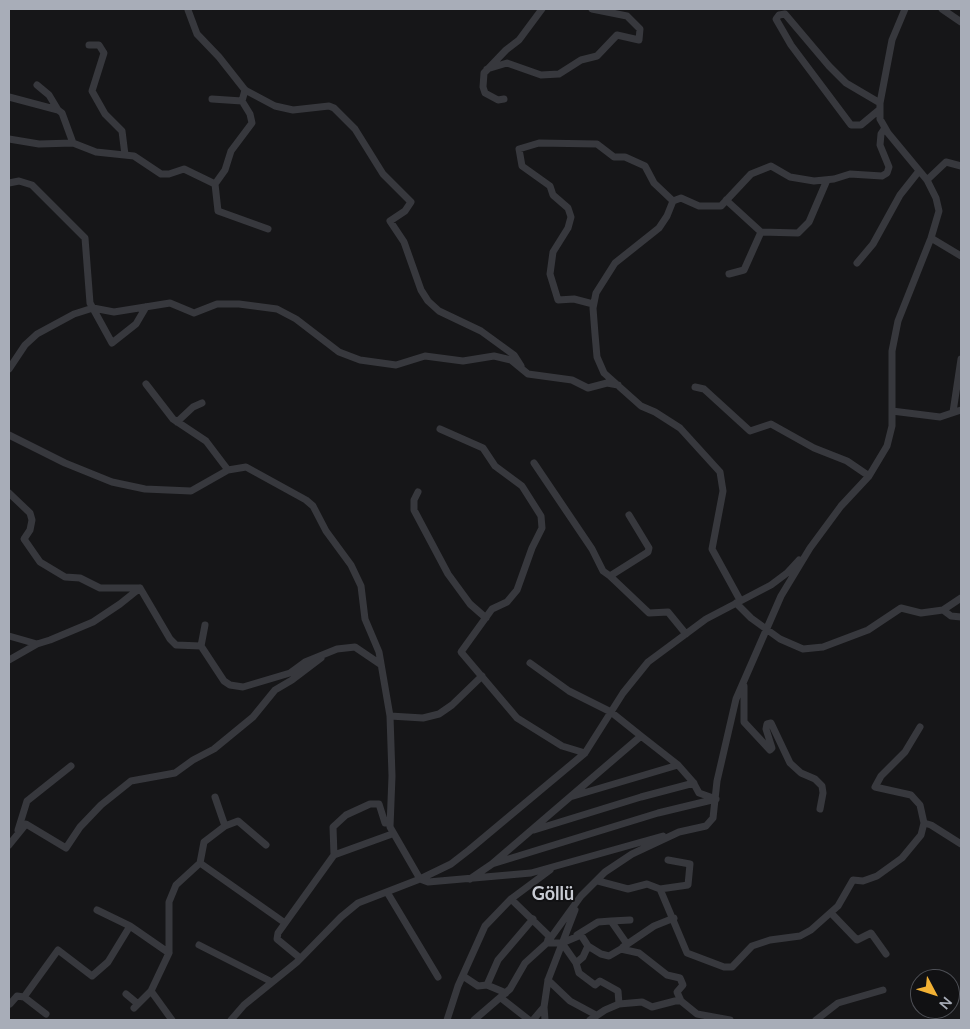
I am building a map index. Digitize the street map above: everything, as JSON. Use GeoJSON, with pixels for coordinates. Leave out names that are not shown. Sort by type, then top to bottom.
{"type":"FeatureCollection","features":[{"type":"Feature","properties":{"kind":"street"},"geometry":{"type":"LineString","coordinates":[[504,99],[498,100],[485,93],[483,81],[487,70],[519,40],[542,9]]}},
{"type":"Feature","properties":{"kind":"street"},"geometry":{"type":"LineString","coordinates":[[487,70],[507,63],[541,75],[558,74],[581,60],[597,56],[617,35],[638,40],[640,29],[627,16],[592,9]]}},
{"type":"Feature","properties":{"kind":"street"},"geometry":{"type":"LineString","coordinates":[[9,435],[66,463],[130,487],[192,491],[228,470],[246,467],[306,500],[313,506],[326,531],[351,565],[361,586],[365,619],[379,652],[390,716],[392,776],[389,822],[392,834],[420,879],[428,882],[531,873],[706,826],[713,818],[717,781],[736,699],[781,596],[810,548],[841,506],[869,476],[887,446],[892,426],[892,351],[898,321],[931,238],[939,211],[936,198],[927,180],[885,128],[879,106],[892,40],[905,9]]}},
{"type":"Feature","properties":{"kind":"street"},"geometry":{"type":"LineString","coordinates":[[942,9],[961,22]]}},
{"type":"Feature","properties":{"kind":"street"},"geometry":{"type":"LineString","coordinates":[[188,10],[197,34],[210,50],[220,57],[245,90],[275,106],[293,110],[329,106],[334,108],[355,129],[383,174],[411,202],[405,211],[390,221],[404,242],[421,290],[428,302],[439,311],[480,331],[514,355],[528,374]]}},
{"type":"Feature","properties":{"kind":"street"},"geometry":{"type":"LineString","coordinates":[[785,14],[846,83],[879,106],[861,125],[852,125],[792,46],[776,19],[779,15],[785,14]]}},
{"type":"Feature","properties":{"kind":"street"},"geometry":{"type":"LineString","coordinates":[[89,45],[99,45],[104,53],[92,91],[105,114],[122,131],[125,155]]}},
{"type":"Feature","properties":{"kind":"street"},"geometry":{"type":"LineString","coordinates":[[37,86],[49,95],[62,113],[73,143]]}},
{"type":"Feature","properties":{"kind":"street"},"geometry":{"type":"LineString","coordinates":[[245,90],[242,101],[250,114],[252,123],[231,151],[225,170],[215,184],[218,211],[268,229]]}},
{"type":"Feature","properties":{"kind":"street"},"geometry":{"type":"LineString","coordinates":[[9,97],[58,110]]}},
{"type":"Feature","properties":{"kind":"street"},"geometry":{"type":"LineString","coordinates":[[212,99],[242,101]]}},
{"type":"Feature","properties":{"kind":"street"},"geometry":{"type":"LineString","coordinates":[[885,128],[880,134],[880,145],[889,168],[887,173],[882,176],[850,174],[827,180],[795,178],[771,166],[752,174],[717,207],[699,206],[681,198],[673,201],[667,216],[659,228],[615,263],[596,293],[593,304],[597,357],[604,372],[641,406],[655,412],[680,428],[720,472],[723,491],[712,549],[738,602],[751,618],[780,638],[803,649],[824,647],[868,630],[901,608],[921,613],[943,610],[961,598]]}},
{"type":"Feature","properties":{"kind":"street"},"geometry":{"type":"LineString","coordinates":[[9,139],[39,144],[73,143],[96,152],[125,155],[143,161],[161,174],[184,169],[215,184]]}},
{"type":"Feature","properties":{"kind":"street"},"geometry":{"type":"LineString","coordinates":[[593,304],[574,299],[558,300],[550,274],[553,252],[568,228],[571,217],[568,208],[553,195],[550,186],[522,166],[519,148],[539,143],[597,144],[614,157],[625,156],[645,166],[654,183],[673,201]]}},
{"type":"Feature","properties":{"kind":"street"},"geometry":{"type":"LineString","coordinates":[[927,180],[946,162],[961,166]]}},
{"type":"Feature","properties":{"kind":"street"},"geometry":{"type":"LineString","coordinates":[[857,263],[873,244],[900,195],[919,172]]}},
{"type":"Feature","properties":{"kind":"street"},"geometry":{"type":"LineString","coordinates":[[726,200],[761,232],[798,233],[809,222],[827,180]]}},
{"type":"Feature","properties":{"kind":"street"},"geometry":{"type":"LineString","coordinates":[[9,183],[19,181],[32,185],[85,238],[90,303],[112,343],[136,324],[146,307]]}},
{"type":"Feature","properties":{"kind":"street"},"geometry":{"type":"LineString","coordinates":[[729,274],[744,270],[761,232]]}},
{"type":"Feature","properties":{"kind":"street"},"geometry":{"type":"LineString","coordinates":[[931,238],[961,256]]}},
{"type":"Feature","properties":{"kind":"street"},"geometry":{"type":"LineString","coordinates":[[9,369],[25,345],[37,334],[74,314],[94,308],[114,312],[170,303],[194,313],[217,304],[265,306],[296,319],[339,352],[360,360],[396,365],[425,356],[463,361],[494,356],[511,360],[528,374],[572,380],[588,388],[607,383],[618,385]]}},
{"type":"Feature","properties":{"kind":"street"},"geometry":{"type":"LineString","coordinates":[[953,412],[961,359]]}},
{"type":"Feature","properties":{"kind":"street"},"geometry":{"type":"LineString","coordinates":[[146,384],[177,422],[206,441],[228,470]]}},
{"type":"Feature","properties":{"kind":"street"},"geometry":{"type":"LineString","coordinates":[[695,387],[704,389],[750,431],[771,424],[814,448],[847,461],[869,476]]}},
{"type":"Feature","properties":{"kind":"street"},"geometry":{"type":"LineString","coordinates":[[177,422],[193,407],[202,403]]}},
{"type":"Feature","properties":{"kind":"street"},"geometry":{"type":"LineString","coordinates":[[892,411],[940,417],[961,410]]}},
{"type":"Feature","properties":{"kind":"street"},"geometry":{"type":"LineString","coordinates":[[440,429],[482,448],[495,466],[522,486],[541,516],[542,528],[517,590],[507,602],[492,608],[460,652],[517,718],[562,746],[585,753]]}},
{"type":"Feature","properties":{"kind":"street"},"geometry":{"type":"LineString","coordinates":[[534,463],[604,571],[649,613],[668,612],[686,634]]}},
{"type":"Feature","properties":{"kind":"street"},"geometry":{"type":"LineString","coordinates":[[418,492],[414,500],[414,510],[448,574],[470,604],[486,618]]}},
{"type":"Feature","properties":{"kind":"street"},"geometry":{"type":"LineString","coordinates":[[9,493],[30,513],[32,520],[30,530],[24,539],[27,546],[40,562],[65,577],[80,578],[100,588],[140,588]]}},
{"type":"Feature","properties":{"kind":"street"},"geometry":{"type":"LineString","coordinates":[[610,576],[648,552],[649,548],[628,515]]}},
{"type":"Feature","properties":{"kind":"street"},"geometry":{"type":"LineString","coordinates":[[231,1020],[244,1005],[300,958],[341,917],[358,904],[420,879],[450,864],[469,850],[585,753],[611,712],[648,662],[706,619],[782,577],[810,548]]}},
{"type":"Feature","properties":{"kind":"street"},"geometry":{"type":"LineString","coordinates":[[9,660],[37,644],[93,622],[140,588]]}},
{"type":"Feature","properties":{"kind":"street"},"geometry":{"type":"LineString","coordinates":[[140,588],[170,639],[176,645],[201,646]]}},
{"type":"Feature","properties":{"kind":"street"},"geometry":{"type":"LineString","coordinates":[[943,610],[951,616],[961,617]]}},
{"type":"Feature","properties":{"kind":"street"},"geometry":{"type":"LineString","coordinates":[[205,625],[201,646],[224,681],[230,685],[243,687],[290,673],[305,662],[337,649],[355,647],[380,664]]}},
{"type":"Feature","properties":{"kind":"street"},"geometry":{"type":"LineString","coordinates":[[9,636],[37,644]]}},
{"type":"Feature","properties":{"kind":"street"},"geometry":{"type":"LineString","coordinates":[[9,845],[26,824],[66,848],[80,827],[101,805],[131,781],[174,773],[214,749],[253,716],[276,690],[292,680],[323,656],[323,654]]}},
{"type":"Feature","properties":{"kind":"street"},"geometry":{"type":"LineString","coordinates":[[530,663],[569,691],[611,712],[678,765],[699,793],[716,799]]}},
{"type":"Feature","properties":{"kind":"street"},"geometry":{"type":"LineString","coordinates":[[390,716],[423,718],[438,714],[452,705],[482,676]]}},
{"type":"Feature","properties":{"kind":"street"},"geometry":{"type":"LineString","coordinates":[[744,678],[744,722],[770,750],[772,748],[766,729],[767,724],[771,723],[790,763],[801,773],[815,779],[822,786],[823,794],[820,809]]}},
{"type":"Feature","properties":{"kind":"street"},"geometry":{"type":"LineString","coordinates":[[660,890],[674,918],[687,953],[724,967],[732,967],[752,946],[770,940],[800,936],[811,930],[838,906],[853,880],[863,881],[877,876],[902,858],[921,835],[924,823],[920,805],[911,795],[874,788],[880,776],[905,752],[920,727]]}},
{"type":"Feature","properties":{"kind":"street"},"geometry":{"type":"LineString","coordinates":[[469,879],[492,864],[641,736]]}},
{"type":"Feature","properties":{"kind":"street"},"geometry":{"type":"LineString","coordinates":[[567,798],[678,765]]}},
{"type":"Feature","properties":{"kind":"street"},"geometry":{"type":"LineString","coordinates":[[17,834],[26,801],[71,766]]}},
{"type":"Feature","properties":{"kind":"street"},"geometry":{"type":"LineString","coordinates":[[531,831],[640,797],[694,784]]}},
{"type":"Feature","properties":{"kind":"street"},"geometry":{"type":"LineString","coordinates":[[215,797],[225,826]]}},
{"type":"Feature","properties":{"kind":"street"},"geometry":{"type":"LineString","coordinates":[[492,864],[658,813],[716,799]]}},
{"type":"Feature","properties":{"kind":"street"},"geometry":{"type":"LineString","coordinates":[[300,958],[277,939],[285,923],[297,909],[334,854],[333,827],[346,814],[370,804],[379,804],[385,823],[389,822]]}},
{"type":"Feature","properties":{"kind":"street"},"geometry":{"type":"LineString","coordinates":[[126,994],[136,1006],[151,991],[169,953],[169,902],[176,885],[200,862],[204,842],[225,826],[238,821],[266,845]]}},
{"type":"Feature","properties":{"kind":"street"},"geometry":{"type":"LineString","coordinates":[[924,823],[931,825],[961,844]]}},
{"type":"Feature","properties":{"kind":"street"},"geometry":{"type":"LineString","coordinates":[[474,1020],[503,995],[525,963],[547,943],[582,896],[605,872],[632,854],[679,832]]}},
{"type":"Feature","properties":{"kind":"street"},"geometry":{"type":"LineString","coordinates":[[334,854],[392,834]]}},
{"type":"Feature","properties":{"kind":"street"},"geometry":{"type":"LineString","coordinates":[[598,880],[628,889],[648,884],[660,890],[688,885],[690,864],[668,860]]}},
{"type":"Feature","properties":{"kind":"street"},"geometry":{"type":"LineString","coordinates":[[200,862],[285,923]]}},
{"type":"Feature","properties":{"kind":"street"},"geometry":{"type":"LineString","coordinates":[[447,1020],[463,976],[485,926],[511,898],[556,866]]}},
{"type":"Feature","properties":{"kind":"street"},"geometry":{"type":"LineString","coordinates":[[387,892],[438,977]]}},
{"type":"Feature","properties":{"kind":"street"},"geometry":{"type":"LineString","coordinates":[[545,1020],[544,1006],[548,980],[582,896]]}},
{"type":"Feature","properties":{"kind":"street"},"geometry":{"type":"LineString","coordinates":[[511,898],[549,936],[547,943]]}},
{"type":"Feature","properties":{"kind":"street"},"geometry":{"type":"LineString","coordinates":[[97,910],[130,926],[169,953]]}},
{"type":"Feature","properties":{"kind":"street"},"geometry":{"type":"LineString","coordinates":[[831,913],[857,940],[871,933],[886,954]]}},
{"type":"Feature","properties":{"kind":"street"},"geometry":{"type":"LineString","coordinates":[[577,935],[581,935],[588,946],[609,956],[654,926],[674,918]]}},
{"type":"Feature","properties":{"kind":"street"},"geometry":{"type":"LineString","coordinates":[[487,985],[498,960],[533,919]]}},
{"type":"Feature","properties":{"kind":"street"},"geometry":{"type":"LineString","coordinates":[[547,943],[562,943],[598,922],[630,920]]}},
{"type":"Feature","properties":{"kind":"street"},"geometry":{"type":"LineString","coordinates":[[610,921],[624,946],[639,953],[668,975],[680,978],[683,985],[678,992],[681,1002]]}},
{"type":"Feature","properties":{"kind":"street"},"geometry":{"type":"LineString","coordinates":[[24,997],[58,950],[92,976],[98,972],[108,962],[130,926]]}},
{"type":"Feature","properties":{"kind":"street"},"geometry":{"type":"LineString","coordinates":[[562,943],[576,963],[579,972],[589,982],[595,985],[600,981],[618,991],[619,1004]]}},
{"type":"Feature","properties":{"kind":"street"},"geometry":{"type":"LineString","coordinates":[[199,945],[272,982]]}},
{"type":"Feature","properties":{"kind":"street"},"geometry":{"type":"LineString","coordinates":[[576,963],[584,957],[588,946]]}},
{"type":"Feature","properties":{"kind":"street"},"geometry":{"type":"LineString","coordinates":[[463,976],[478,986],[487,985],[503,995],[529,1020]]}},
{"type":"Feature","properties":{"kind":"street"},"geometry":{"type":"LineString","coordinates":[[548,980],[570,1001],[593,1018],[619,1004],[642,1002],[652,1007],[675,1000],[681,1002],[697,1014],[730,1020]]}},
{"type":"Feature","properties":{"kind":"street"},"geometry":{"type":"LineString","coordinates":[[816,1020],[838,1003],[883,990]]}},
{"type":"Feature","properties":{"kind":"street"},"geometry":{"type":"LineString","coordinates":[[151,991],[172,1020]]}},
{"type":"Feature","properties":{"kind":"street"},"geometry":{"type":"LineString","coordinates":[[10,1004],[17,996],[24,997],[46,1014]]}},
{"type":"Feature","properties":{"kind":"street"},"geometry":{"type":"LineString","coordinates":[[533,1020],[544,1006]]}},
{"type":"Feature","properties":{"kind":"district","name":"Göllü"},"geometry":{"type":"Point","coordinates":[553,894]}}]}
